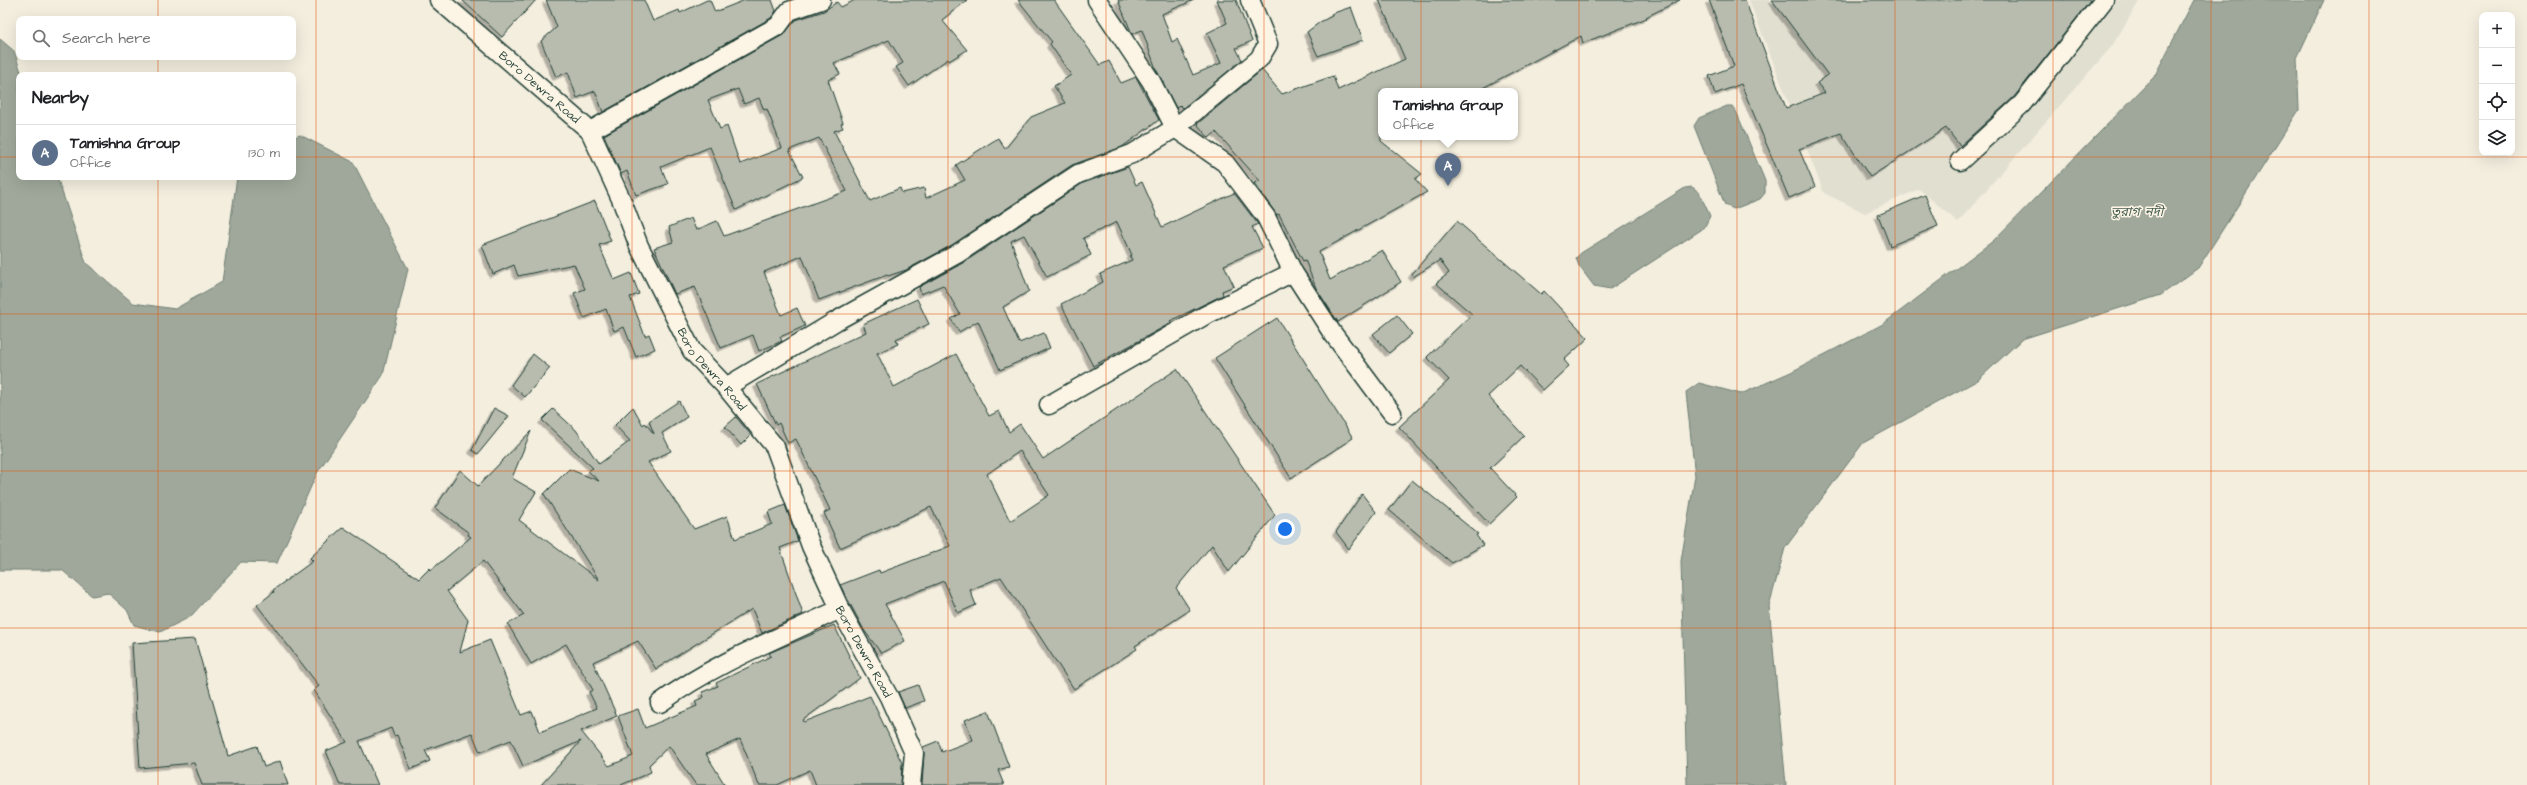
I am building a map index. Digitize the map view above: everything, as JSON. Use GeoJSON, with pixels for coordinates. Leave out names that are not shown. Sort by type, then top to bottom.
{"type":"FeatureCollection","features":[{"type":"Feature","properties":{"kind":"street","name":"Boro Dewra Road"},"geometry":{"type":"LineString","coordinates":[[439,0],[590,131],[621,199],[639,246],[692,351],[726,387],[775,447],[810,546],[840,609],[889,697],[914,753],[911,785]]}},
{"type":"Feature","properties":{"kind":"street"},"geometry":{"type":"LineString","coordinates":[[590,131],[778,26],[789,11],[821,0]]}},
{"type":"Feature","properties":{"kind":"street"},"geometry":{"type":"LineString","coordinates":[[1097,0],[1151,81],[1175,128],[1226,163],[1266,216],[1294,272],[1331,331],[1392,413]]}},
{"type":"Feature","properties":{"kind":"street"},"geometry":{"type":"LineString","coordinates":[[726,387],[836,321],[958,254],[1078,174],[1132,154],[1175,128],[1259,59],[1268,44],[1250,0]]}},
{"type":"Feature","properties":{"kind":"street"},"geometry":{"type":"LineString","coordinates":[[1960,161],[2022,104],[2104,0]]}},
{"type":"Feature","properties":{"kind":"street"},"geometry":{"type":"LineString","coordinates":[[1049,405],[1204,316],[1294,272]]}},
{"type":"Feature","properties":{"kind":"street"},"geometry":{"type":"LineString","coordinates":[[660,703],[681,688],[732,660],[840,609]]}},
{"type":"Feature","properties":{"kind":"shaded area"},"geometry":{"type":"Polygon","coordinates":[[[1749,0],[2140,0],[2112,46],[1958,222],[1919,189],[1865,213],[1824,193],[1749,0]]]}},
{"type":"Feature","properties":{"kind":"water","name":"তুরাগ নদী"},"geometry":{"type":"Polygon","coordinates":[[[2194,0],[2324,0],[2297,58],[2299,110],[2198,268],[2161,295],[2022,339],[1978,380],[1863,443],[1785,548],[1769,606],[1786,785],[1687,785],[1681,561],[1695,476],[1686,392],[1699,383],[1741,394],[1791,372],[1883,324],[1993,241],[2154,77],[2194,0]]]}},
{"type":"Feature","properties":{"kind":"water"},"geometry":{"type":"Polygon","coordinates":[[[0,39],[14,51],[21,72],[16,72],[16,180],[58,180],[86,263],[133,303],[175,309],[222,282],[237,180],[296,180],[296,137],[300,135],[353,162],[408,269],[383,375],[317,473],[277,563],[241,562],[190,617],[160,632],[134,625],[127,610],[108,593],[92,596],[62,570],[0,570],[0,39]]]}},
{"type":"Feature","properties":{"kind":"water"},"geometry":{"type":"Polygon","coordinates":[[[1727,106],[1732,106],[1736,111],[1765,181],[1765,193],[1760,199],[1734,209],[1725,205],[1694,126],[1699,118],[1727,106]]]}},
{"type":"Feature","properties":{"kind":"water"},"geometry":{"type":"Polygon","coordinates":[[[1692,187],[1699,192],[1710,216],[1704,228],[1610,289],[1594,286],[1579,266],[1576,258],[1581,253],[1685,188],[1692,187]]]}},
{"type":"Feature","properties":{"kind":"building"},"geometry":{"type":"Polygon","coordinates":[[[462,0],[536,0],[502,37],[462,0]]]}},
{"type":"Feature","properties":{"kind":"building"},"geometry":{"type":"Polygon","coordinates":[[[546,0],[644,0],[653,21],[679,10],[680,13],[707,0],[710,0],[715,12],[745,0],[772,0],[776,11],[771,18],[603,112],[595,91],[577,98],[568,72],[556,77],[541,41],[557,27],[546,0]]]}},
{"type":"Feature","properties":{"kind":"building"},"geometry":{"type":"Polygon","coordinates":[[[855,0],[967,0],[942,20],[967,50],[949,61],[948,59],[909,86],[896,67],[903,63],[889,40],[834,63],[840,74],[828,80],[843,123],[841,124],[843,128],[834,131],[870,201],[900,188],[902,193],[924,188],[926,198],[965,180],[956,165],[998,138],[1005,149],[1031,117],[1065,103],[1054,86],[1071,75],[1050,44],[1052,42],[1018,0],[1054,0],[1100,65],[1109,61],[1121,83],[1136,77],[1159,120],[1122,147],[1072,165],[952,245],[906,270],[888,276],[887,275],[819,300],[802,256],[764,272],[781,315],[797,308],[805,326],[780,337],[782,341],[759,351],[753,335],[721,348],[695,287],[675,294],[654,248],[673,242],[669,227],[691,218],[696,230],[717,221],[724,236],[847,191],[819,138],[789,150],[803,177],[736,210],[710,147],[661,167],[668,184],[636,195],[627,171],[621,174],[604,135],[783,35],[796,20],[824,11],[837,2],[841,7],[855,0]],[[738,89],[708,100],[720,129],[727,126],[740,164],[782,148],[767,109],[764,110],[759,98],[744,104],[738,89]]]}},
{"type":"Feature","properties":{"kind":"building"},"geometry":{"type":"Polygon","coordinates":[[[1118,0],[1194,0],[1162,14],[1172,42],[1177,39],[1193,75],[1221,63],[1207,33],[1227,23],[1217,0],[1236,0],[1252,41],[1236,48],[1242,60],[1183,108],[1180,105],[1176,108],[1156,69],[1142,30],[1132,34],[1118,0]]]}},
{"type":"Feature","properties":{"kind":"building"},"geometry":{"type":"Polygon","coordinates":[[[1379,0],[1680,0],[1646,17],[1647,18],[1583,43],[1581,36],[1483,88],[1378,88],[1378,140],[1381,140],[1422,174],[1415,179],[1427,192],[1319,252],[1330,280],[1382,250],[1401,282],[1338,322],[1316,288],[1305,260],[1303,261],[1279,214],[1277,215],[1254,183],[1260,181],[1216,132],[1209,138],[1197,124],[1262,70],[1282,94],[1333,76],[1338,90],[1405,59],[1379,0]]]}},
{"type":"Feature","properties":{"kind":"building"},"geometry":{"type":"Polygon","coordinates":[[[1709,0],[1745,0],[1786,108],[1825,93],[1817,83],[1828,75],[1772,0],[2091,0],[2014,97],[1960,146],[1946,128],[1870,177],[1841,133],[1799,149],[1815,187],[1789,198],[1741,84],[1715,94],[1709,76],[1734,66],[1709,0]]]}},
{"type":"Feature","properties":{"kind":"building"},"geometry":{"type":"Polygon","coordinates":[[[1351,7],[1363,40],[1318,56],[1307,32],[1320,22],[1332,16],[1331,14],[1351,7]]]}},
{"type":"Feature","properties":{"kind":"building"},"geometry":{"type":"Polygon","coordinates":[[[1128,167],[1136,185],[1142,182],[1162,227],[1234,193],[1258,224],[1252,227],[1263,248],[1224,265],[1234,286],[1222,291],[1223,295],[1170,321],[1171,323],[1093,366],[1061,304],[1103,282],[1100,274],[1132,260],[1130,256],[1132,255],[1117,222],[1083,238],[1091,255],[1047,277],[1024,235],[1011,241],[1029,291],[1003,307],[1019,343],[1044,333],[1050,348],[1000,370],[978,321],[959,332],[951,319],[960,314],[943,285],[921,294],[919,287],[963,263],[1083,183],[1128,167]]]}},
{"type":"Feature","properties":{"kind":"building"},"geometry":{"type":"Polygon","coordinates":[[[1925,195],[1938,226],[1890,246],[1878,215],[1925,195]]]}},
{"type":"Feature","properties":{"kind":"building"},"geometry":{"type":"Polygon","coordinates":[[[595,201],[611,241],[599,245],[614,280],[631,273],[639,294],[630,297],[645,336],[649,334],[655,349],[636,357],[624,327],[614,331],[606,309],[584,318],[574,293],[585,289],[574,264],[518,276],[514,265],[493,274],[482,245],[595,201]]]}},
{"type":"Feature","properties":{"kind":"building"},"geometry":{"type":"Polygon","coordinates":[[[1457,221],[1541,294],[1544,291],[1588,338],[1564,360],[1569,366],[1543,390],[1520,366],[1488,396],[1524,436],[1490,468],[1517,497],[1489,524],[1399,427],[1449,380],[1427,357],[1472,314],[1436,283],[1449,273],[1440,260],[1413,277],[1412,274],[1457,221]]]}},
{"type":"Feature","properties":{"kind":"building"},"geometry":{"type":"Polygon","coordinates":[[[917,299],[929,324],[896,339],[898,344],[877,353],[894,387],[956,354],[989,416],[999,411],[1009,432],[1020,424],[1043,459],[1177,369],[1275,515],[1229,572],[1212,545],[1176,588],[1190,610],[1135,646],[1137,649],[1074,689],[1001,577],[970,590],[976,605],[958,613],[944,581],[885,604],[905,641],[881,653],[864,630],[840,585],[879,570],[880,573],[950,546],[931,507],[840,548],[824,513],[830,510],[796,439],[788,443],[779,423],[776,425],[757,384],[866,332],[863,324],[917,299]],[[1020,451],[987,474],[1010,521],[1049,495],[1020,451]]]}},
{"type":"Feature","properties":{"kind":"building"},"geometry":{"type":"Polygon","coordinates":[[[1397,315],[1412,334],[1389,353],[1373,334],[1397,315]]]}},
{"type":"Feature","properties":{"kind":"building"},"geometry":{"type":"Polygon","coordinates":[[[1277,318],[1353,438],[1291,478],[1215,358],[1277,318]]]}},
{"type":"Feature","properties":{"kind":"building"},"geometry":{"type":"Polygon","coordinates":[[[533,354],[550,368],[525,397],[511,385],[533,354]]]}},
{"type":"Feature","properties":{"kind":"building"},"geometry":{"type":"Polygon","coordinates":[[[679,401],[687,417],[662,433],[671,451],[648,462],[694,529],[727,516],[735,539],[772,524],[768,512],[785,505],[798,541],[780,548],[803,614],[762,633],[752,609],[656,669],[638,641],[593,662],[617,716],[581,731],[609,766],[633,756],[618,716],[638,709],[645,728],[697,706],[695,701],[704,697],[702,692],[718,686],[716,683],[771,656],[769,653],[834,625],[860,678],[803,720],[804,722],[870,696],[902,763],[901,785],[816,785],[810,770],[777,785],[759,785],[740,739],[706,754],[725,785],[696,785],[669,746],[649,765],[651,772],[621,785],[541,785],[581,741],[523,766],[511,740],[480,752],[472,733],[425,750],[430,761],[411,769],[397,735],[394,736],[391,728],[359,741],[378,785],[340,785],[326,751],[347,742],[314,690],[319,686],[257,605],[274,592],[273,590],[313,561],[310,558],[343,527],[419,579],[430,568],[431,570],[471,537],[468,535],[469,533],[435,508],[460,470],[478,486],[531,431],[512,478],[536,492],[519,520],[599,580],[544,494],[569,469],[599,481],[588,471],[593,468],[542,420],[553,409],[576,430],[599,464],[630,441],[615,425],[633,407],[643,425],[645,423],[654,434],[649,421],[679,401]],[[483,561],[447,591],[468,620],[460,652],[490,640],[521,715],[532,711],[540,732],[597,708],[589,692],[593,690],[566,644],[531,664],[508,624],[524,615],[483,561]]]}},
{"type":"Feature","properties":{"kind":"building"},"geometry":{"type":"Polygon","coordinates":[[[494,408],[509,416],[478,454],[472,450],[494,408]]]}},
{"type":"Feature","properties":{"kind":"building"},"geometry":{"type":"Polygon","coordinates":[[[736,417],[751,435],[741,445],[725,427],[736,417]]]}},
{"type":"Feature","properties":{"kind":"building"},"geometry":{"type":"Polygon","coordinates":[[[1412,480],[1478,534],[1476,535],[1483,545],[1452,563],[1389,510],[1412,480]]]}},
{"type":"Feature","properties":{"kind":"building"},"geometry":{"type":"Polygon","coordinates":[[[1362,494],[1376,512],[1349,549],[1336,532],[1362,494]]]}},
{"type":"Feature","properties":{"kind":"building"},"geometry":{"type":"Polygon","coordinates":[[[195,639],[228,756],[257,746],[264,767],[280,761],[288,785],[202,785],[194,763],[140,768],[132,643],[195,639]]]}},
{"type":"Feature","properties":{"kind":"building"},"geometry":{"type":"Polygon","coordinates":[[[918,685],[924,701],[905,708],[898,692],[918,685]]]}},
{"type":"Feature","properties":{"kind":"building"},"geometry":{"type":"Polygon","coordinates":[[[988,711],[1009,767],[998,770],[1004,785],[922,785],[923,747],[938,741],[942,752],[973,740],[965,720],[988,711]]]}},
{"type":"Feature","properties":{"kind":"place","name":"Tamishna Group"},"geometry":{"type":"Point","coordinates":[1448,186]}}]}
